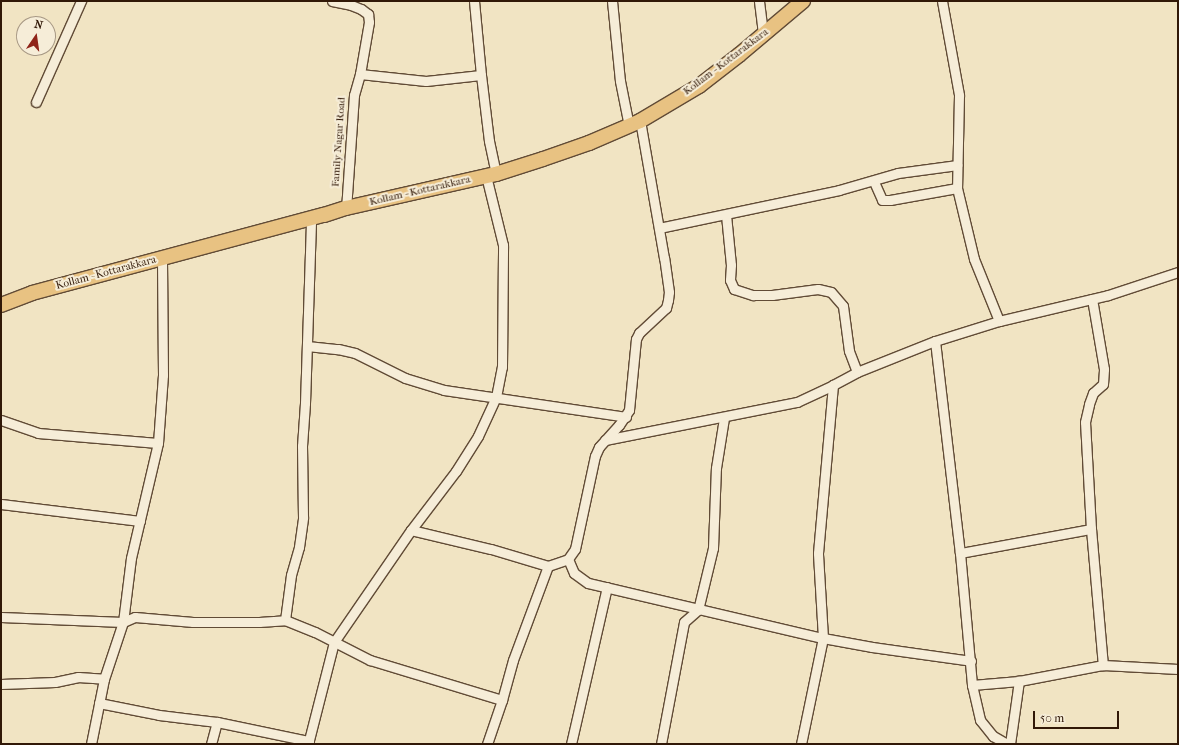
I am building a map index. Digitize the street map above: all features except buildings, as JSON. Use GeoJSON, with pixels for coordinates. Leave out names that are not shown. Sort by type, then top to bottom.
{"type":"FeatureCollection","features":[{"type":"Feature","properties":{"kind":"main road","name":"Kollam - Kottarakkara"},"geometry":{"type":"LineString","coordinates":[[1,305],[32,293],[162,257],[346,208],[491,175],[544,159],[635,124],[699,86],[803,1]]}},
{"type":"Feature","properties":{"kind":"street"},"geometry":{"type":"LineString","coordinates":[[36,102],[81,1]]}},
{"type":"Feature","properties":{"kind":"street","name":"Family Nagar Road"},"geometry":{"type":"LineString","coordinates":[[332,1],[351,5],[368,14],[369,22],[360,74],[354,95],[346,208]]}},
{"type":"Feature","properties":{"kind":"street"},"geometry":{"type":"LineString","coordinates":[[99,702],[159,715],[217,722],[308,742],[334,642],[411,530],[456,471],[478,436],[496,397],[502,367],[503,246],[491,175],[489,140],[474,1]]}},
{"type":"Feature","properties":{"kind":"street"},"geometry":{"type":"LineString","coordinates":[[411,530],[491,549],[548,566],[568,559],[575,549],[594,456],[599,447],[626,417],[631,397],[636,339],[639,333],[666,308],[669,292],[659,228],[635,124],[620,80],[612,1]]}},
{"type":"Feature","properties":{"kind":"street"},"geometry":{"type":"LineString","coordinates":[[759,1],[763,35]]}},
{"type":"Feature","properties":{"kind":"street"},"geometry":{"type":"LineString","coordinates":[[942,1],[959,95],[957,188],[974,259],[999,321]]}},
{"type":"Feature","properties":{"kind":"street"},"geometry":{"type":"LineString","coordinates":[[360,74],[426,81],[481,75]]}},
{"type":"Feature","properties":{"kind":"street"},"geometry":{"type":"LineString","coordinates":[[659,228],[839,190],[898,173],[957,165]]}},
{"type":"Feature","properties":{"kind":"street"},"geometry":{"type":"LineString","coordinates":[[875,184],[882,200],[890,200],[957,188]]}},
{"type":"Feature","properties":{"kind":"street"},"geometry":{"type":"LineString","coordinates":[[726,215],[731,265],[730,280],[734,289],[753,295],[772,295],[818,289],[831,292],[843,306],[849,351],[857,372]]}},
{"type":"Feature","properties":{"kind":"street"},"geometry":{"type":"LineString","coordinates":[[284,620],[291,575],[299,547],[303,517],[302,446],[311,218]]}},
{"type":"Feature","properties":{"kind":"street"},"geometry":{"type":"LineString","coordinates":[[91,744],[104,679],[123,622],[131,558],[158,442],[163,375],[162,257]]}},
{"type":"Feature","properties":{"kind":"street"},"geometry":{"type":"LineString","coordinates":[[605,440],[724,418],[797,402],[833,386],[857,372],[935,341],[999,321],[1092,299],[1178,272]]}},
{"type":"Feature","properties":{"kind":"street"},"geometry":{"type":"LineString","coordinates":[[1092,299],[1104,369],[1103,384],[1093,393],[1088,404],[1085,422],[1091,529],[1103,665]]}},
{"type":"Feature","properties":{"kind":"street"},"geometry":{"type":"LineString","coordinates":[[935,341],[960,553],[972,685],[980,720],[993,736],[1009,744],[1019,681]]}},
{"type":"Feature","properties":{"kind":"street"},"geometry":{"type":"LineString","coordinates":[[307,346],[338,349],[355,353],[391,372],[425,385],[463,394],[496,397],[626,417]]}},
{"type":"Feature","properties":{"kind":"street"},"geometry":{"type":"LineString","coordinates":[[801,744],[822,638],[818,553],[833,386]]}},
{"type":"Feature","properties":{"kind":"street"},"geometry":{"type":"LineString","coordinates":[[661,744],[684,622],[698,610],[713,548],[716,468],[724,418]]}},
{"type":"Feature","properties":{"kind":"street"},"geometry":{"type":"LineString","coordinates":[[1,420],[38,433],[158,442]]}},
{"type":"Feature","properties":{"kind":"street"},"geometry":{"type":"LineString","coordinates":[[1,504],[140,521]]}},
{"type":"Feature","properties":{"kind":"street"},"geometry":{"type":"LineString","coordinates":[[960,553],[1091,529]]}},
{"type":"Feature","properties":{"kind":"street"},"geometry":{"type":"LineString","coordinates":[[568,559],[574,573],[588,583],[822,638],[872,647],[971,661]]}},
{"type":"Feature","properties":{"kind":"street"},"geometry":{"type":"LineString","coordinates":[[487,744],[502,700],[513,660],[548,566]]}},
{"type":"Feature","properties":{"kind":"street"},"geometry":{"type":"LineString","coordinates":[[571,744],[607,587]]}},
{"type":"Feature","properties":{"kind":"street"},"geometry":{"type":"LineString","coordinates":[[1,614],[123,622],[135,617],[193,622],[259,622],[284,620],[370,660],[502,700]]}},
{"type":"Feature","properties":{"kind":"street"},"geometry":{"type":"LineString","coordinates":[[972,685],[1019,681],[1103,665],[1178,669]]}},
{"type":"Feature","properties":{"kind":"street"},"geometry":{"type":"LineString","coordinates":[[1,684],[55,682],[78,677],[104,679]]}},
{"type":"Feature","properties":{"kind":"street"},"geometry":{"type":"LineString","coordinates":[[211,744],[217,722]]}}]}
